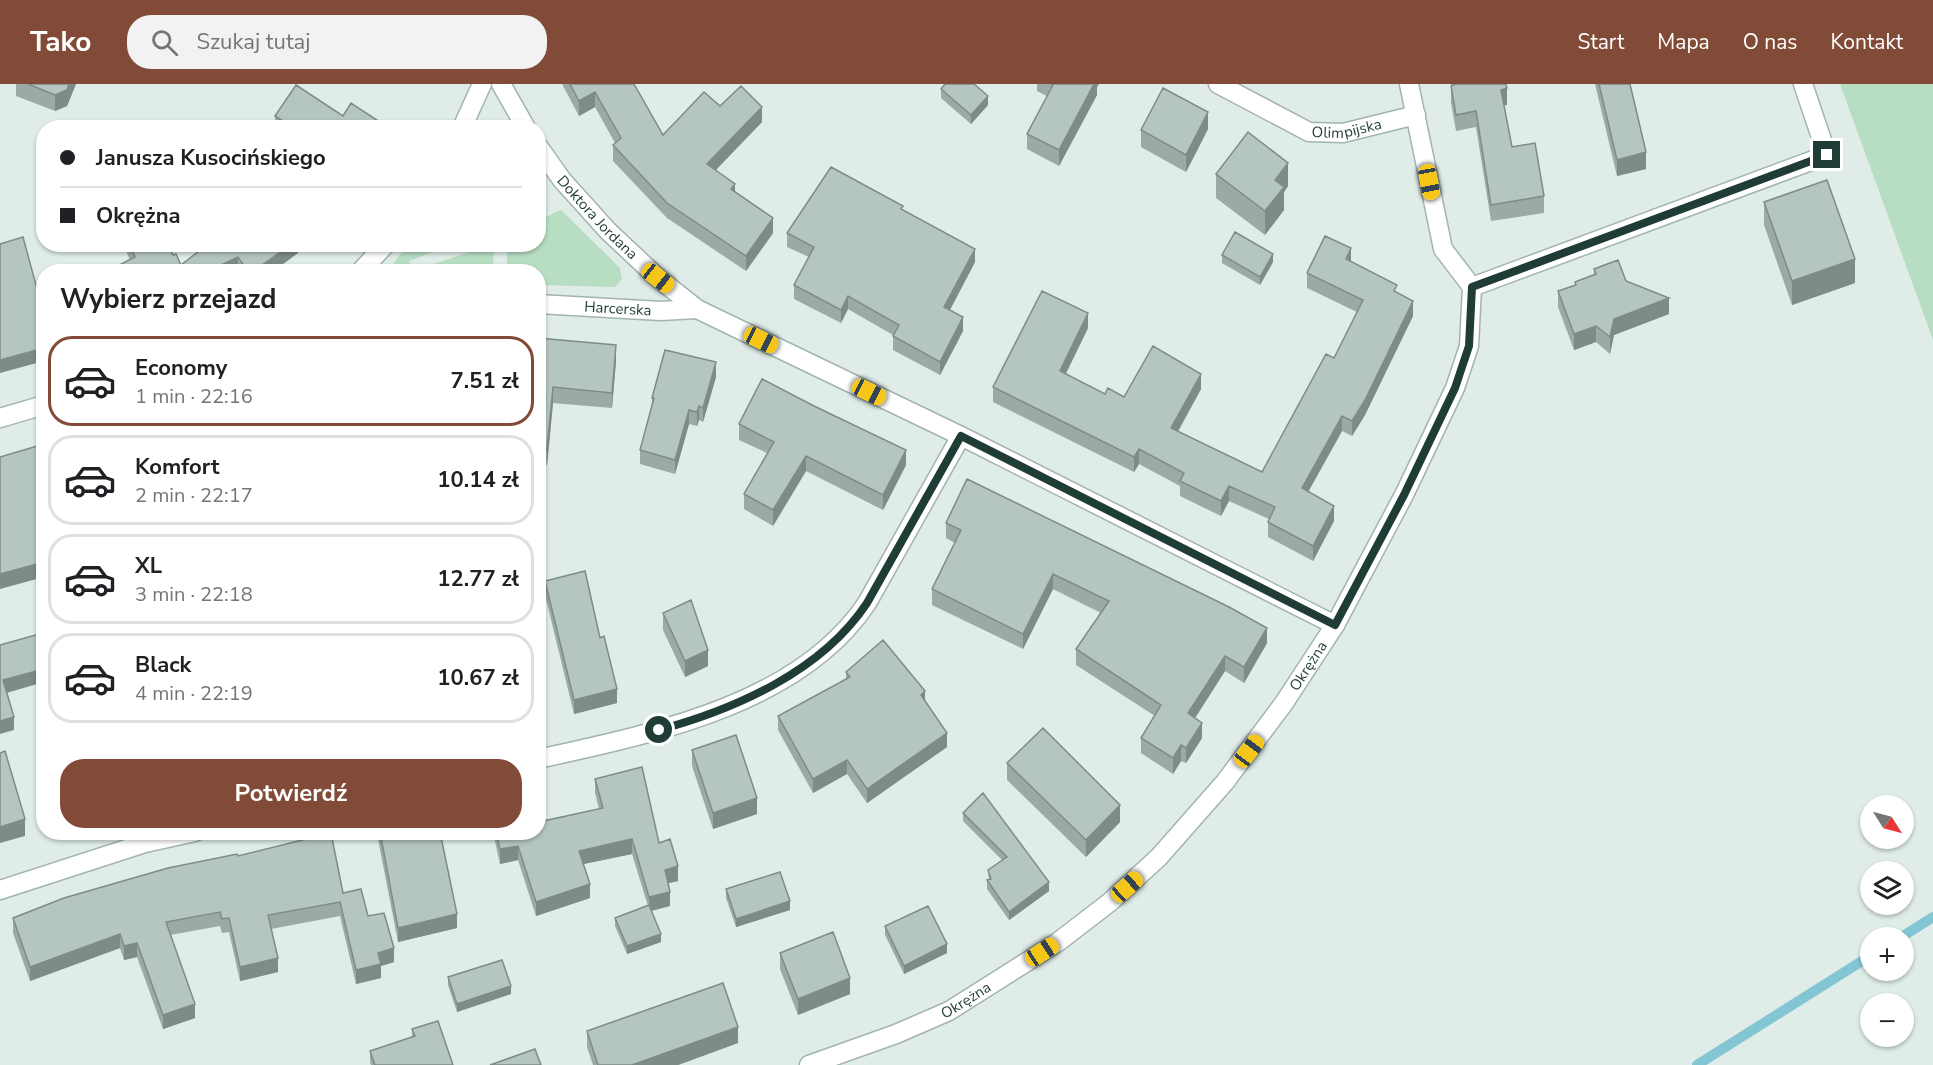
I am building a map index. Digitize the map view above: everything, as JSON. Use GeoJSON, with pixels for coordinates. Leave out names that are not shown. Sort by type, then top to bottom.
{"type":"FeatureCollection","features":[{"type":"Feature","properties":{"kind":"street"},"geometry":{"type":"LineString","coordinates":[[466,120],[482,84]]}},
{"type":"Feature","properties":{"kind":"street"},"geometry":{"type":"LineString","coordinates":[[501,84],[521,120]]}},
{"type":"Feature","properties":{"kind":"street","name":"Olimpijska"},"geometry":{"type":"LineString","coordinates":[[1218,84],[1309,132],[1343,134],[1416,115]]}},
{"type":"Feature","properties":{"kind":"street"},"geometry":{"type":"LineString","coordinates":[[1409,84],[1443,249],[1472,287],[1827,155],[1803,84]]}},
{"type":"Feature","properties":{"kind":"street","name":"Doktora Jordana"},"geometry":{"type":"LineString","coordinates":[[546,157],[562,180],[608,231],[658,278],[697,309],[961,436],[1335,625]]}},
{"type":"Feature","properties":{"kind":"street"},"geometry":{"type":"LineString","coordinates":[[367,264],[379,252]]}},
{"type":"Feature","properties":{"kind":"street","name":"Okrężna"},"geometry":{"type":"LineString","coordinates":[[809,1065],[896,1034],[949,1011],[1058,942],[1110,902],[1160,857],[1225,783],[1284,703],[1335,625],[1404,495],[1455,388],[1469,346],[1472,287]]}},
{"type":"Feature","properties":{"kind":"street","name":"Harcerska"},"geometry":{"type":"LineString","coordinates":[[546,304],[661,311],[697,309]]}},
{"type":"Feature","properties":{"kind":"street"},"geometry":{"type":"LineString","coordinates":[[0,418],[36,407]]}},
{"type":"Feature","properties":{"kind":"street"},"geometry":{"type":"LineString","coordinates":[[546,757],[625,740],[735,705],[806,666],[853,624],[961,436]]}},
{"type":"Feature","properties":{"kind":"street"},"geometry":{"type":"LineString","coordinates":[[0,890],[159,840]]}},
{"type":"Feature","properties":{"kind":"green space"},"geometry":{"type":"Polygon","coordinates":[[[1840,84],[1933,84],[1933,340],[1840,84]]]}},
{"type":"Feature","properties":{"kind":"green space"},"geometry":{"type":"Polygon","coordinates":[[[561,210],[620,268],[622,279],[615,287],[546,285],[546,264],[507,264],[507,252],[546,252],[546,217],[561,210]]]}},
{"type":"Feature","properties":{"kind":"green space"},"geometry":{"type":"Polygon","coordinates":[[[402,252],[433,252],[409,261],[410,264],[393,264],[402,252]]]}},
{"type":"Feature","properties":{"kind":"green space"},"geometry":{"type":"Polygon","coordinates":[[[469,252],[494,252],[493,264],[434,264],[469,252]]]}},
{"type":"Feature","properties":{"kind":"building"},"geometry":{"type":"Polygon","coordinates":[[[28,84],[69,84],[67,90],[55,95],[28,84]]]}},
{"type":"Feature","properties":{"kind":"building"},"geometry":{"type":"Polygon","coordinates":[[[570,84],[634,84],[663,135],[704,92],[720,106],[741,86],[762,107],[707,164],[735,184],[731,189],[773,218],[746,256],[667,203],[613,145],[621,138],[595,92],[579,101],[570,84]]]}},
{"type":"Feature","properties":{"kind":"building"},"geometry":{"type":"Polygon","coordinates":[[[945,84],[974,84],[988,96],[971,115],[941,89],[945,84]]]}},
{"type":"Feature","properties":{"kind":"building"},"geometry":{"type":"Polygon","coordinates":[[[1052,84],[1094,84],[1059,150],[1027,134],[1052,84]]]}},
{"type":"Feature","properties":{"kind":"building"},"geometry":{"type":"Polygon","coordinates":[[[1454,84],[1506,84],[1507,88],[1501,90],[1512,147],[1535,143],[1544,196],[1491,205],[1476,111],[1456,115],[1451,86],[1454,84]]]}},
{"type":"Feature","properties":{"kind":"building"},"geometry":{"type":"Polygon","coordinates":[[[1599,84],[1630,84],[1646,152],[1617,160],[1599,84]]]}},
{"type":"Feature","properties":{"kind":"building"},"geometry":{"type":"Polygon","coordinates":[[[296,85],[343,116],[351,103],[377,120],[281,120],[275,116],[296,85]]]}},
{"type":"Feature","properties":{"kind":"building"},"geometry":{"type":"Polygon","coordinates":[[[1163,88],[1208,112],[1186,155],[1141,130],[1163,88]]]}},
{"type":"Feature","properties":{"kind":"building"},"geometry":{"type":"Polygon","coordinates":[[[1248,132],[1288,163],[1275,180],[1284,187],[1265,211],[1216,174],[1248,132]]]}},
{"type":"Feature","properties":{"kind":"building"},"geometry":{"type":"Polygon","coordinates":[[[831,167],[903,206],[901,209],[975,249],[944,307],[963,317],[940,362],[893,336],[899,325],[848,296],[841,310],[794,285],[814,247],[787,233],[831,167]]]}},
{"type":"Feature","properties":{"kind":"building"},"geometry":{"type":"Polygon","coordinates":[[[1827,180],[1855,259],[1792,281],[1764,202],[1827,180]]]}},
{"type":"Feature","properties":{"kind":"building"},"geometry":{"type":"Polygon","coordinates":[[[1235,232],[1273,254],[1260,277],[1222,255],[1235,232]]]}},
{"type":"Feature","properties":{"kind":"building"},"geometry":{"type":"Polygon","coordinates":[[[1325,236],[1351,248],[1346,259],[1397,285],[1394,291],[1413,301],[1365,400],[1352,421],[1342,416],[1302,488],[1334,506],[1313,546],[1268,522],[1275,507],[1229,486],[1221,501],[1180,481],[1184,473],[1139,449],[1134,457],[993,387],[1042,291],[1088,313],[1060,371],[1105,394],[1108,388],[1124,397],[1153,346],[1201,374],[1171,428],[1262,472],[1326,354],[1334,358],[1363,300],[1307,273],[1325,236]]]}},
{"type":"Feature","properties":{"kind":"building"},"geometry":{"type":"Polygon","coordinates":[[[23,237],[36,285],[36,350],[0,360],[0,244],[23,237]]]}},
{"type":"Feature","properties":{"kind":"building"},"geometry":{"type":"Polygon","coordinates":[[[133,252],[172,252],[173,255],[176,254],[181,264],[121,264],[135,257],[133,252]]]}},
{"type":"Feature","properties":{"kind":"building"},"geometry":{"type":"Polygon","coordinates":[[[198,252],[281,252],[263,264],[243,264],[238,257],[223,264],[182,264],[198,252]]]}},
{"type":"Feature","properties":{"kind":"building"},"geometry":{"type":"Polygon","coordinates":[[[1618,260],[1626,281],[1669,298],[1614,319],[1610,337],[1596,326],[1574,334],[1558,291],[1576,285],[1575,282],[1596,274],[1594,269],[1618,260]]]}},
{"type":"Feature","properties":{"kind":"building"},"geometry":{"type":"Polygon","coordinates":[[[546,339],[616,345],[612,393],[553,387],[547,449],[546,339]]]}},
{"type":"Feature","properties":{"kind":"building"},"geometry":{"type":"Polygon","coordinates":[[[665,350],[716,362],[703,408],[699,406],[697,412],[689,410],[675,460],[640,450],[665,350]]]}},
{"type":"Feature","properties":{"kind":"building"},"geometry":{"type":"Polygon","coordinates":[[[762,379],[906,450],[883,495],[806,456],[773,510],[744,494],[774,442],[739,424],[762,379]]]}},
{"type":"Feature","properties":{"kind":"building"},"geometry":{"type":"Polygon","coordinates":[[[36,446],[36,564],[0,574],[0,457],[36,446]]]}},
{"type":"Feature","properties":{"kind":"building"},"geometry":{"type":"Polygon","coordinates":[[[967,479],[1229,607],[1267,628],[1244,667],[1225,656],[1188,713],[1202,723],[1186,748],[1181,745],[1173,758],[1141,738],[1161,705],[1076,649],[1109,601],[1053,574],[1023,634],[932,589],[961,530],[946,523],[967,479]]]}},
{"type":"Feature","properties":{"kind":"building"},"geometry":{"type":"Polygon","coordinates":[[[585,571],[600,638],[604,636],[617,689],[574,700],[546,581],[585,571]]]}},
{"type":"Feature","properties":{"kind":"building"},"geometry":{"type":"Polygon","coordinates":[[[691,600],[708,650],[685,661],[663,613],[691,600]]]}},
{"type":"Feature","properties":{"kind":"building"},"geometry":{"type":"Polygon","coordinates":[[[36,635],[36,671],[3,680],[14,717],[0,721],[0,645],[36,635]]]}},
{"type":"Feature","properties":{"kind":"building"},"geometry":{"type":"Polygon","coordinates":[[[883,640],[925,691],[921,695],[947,733],[867,789],[847,760],[813,779],[778,716],[850,677],[846,672],[883,640]]]}},
{"type":"Feature","properties":{"kind":"building"},"geometry":{"type":"Polygon","coordinates":[[[1043,728],[1120,805],[1086,840],[1007,763],[1043,728]]]}},
{"type":"Feature","properties":{"kind":"building"},"geometry":{"type":"Polygon","coordinates":[[[736,735],[757,798],[713,813],[692,750],[736,735]]]}},
{"type":"Feature","properties":{"kind":"building"},"geometry":{"type":"Polygon","coordinates":[[[5,751],[25,819],[0,827],[0,753],[5,751]]]}},
{"type":"Feature","properties":{"kind":"building"},"geometry":{"type":"Polygon","coordinates":[[[642,767],[659,843],[670,839],[678,866],[665,870],[670,892],[649,897],[632,839],[579,851],[590,884],[536,902],[518,846],[500,849],[498,840],[546,840],[546,820],[603,808],[595,779],[642,767]]]}},
{"type":"Feature","properties":{"kind":"building"},"geometry":{"type":"Polygon","coordinates":[[[983,793],[1049,882],[1009,912],[987,880],[991,879],[988,870],[1007,857],[963,813],[983,793]]]}},
{"type":"Feature","properties":{"kind":"building"},"geometry":{"type":"Polygon","coordinates":[[[303,840],[332,840],[343,893],[361,889],[368,916],[384,913],[394,948],[378,953],[381,964],[356,970],[340,902],[268,915],[278,958],[240,967],[229,918],[222,919],[220,912],[166,922],[195,1004],[163,1015],[137,943],[124,946],[120,934],[30,967],[13,918],[64,898],[168,868],[237,854],[238,856],[303,840]]]}},
{"type":"Feature","properties":{"kind":"building"},"geometry":{"type":"Polygon","coordinates":[[[382,840],[442,840],[457,914],[398,928],[382,840]]]}},
{"type":"Feature","properties":{"kind":"building"},"geometry":{"type":"Polygon","coordinates":[[[780,872],[790,901],[736,919],[726,889],[780,872]]]}},
{"type":"Feature","properties":{"kind":"building"},"geometry":{"type":"Polygon","coordinates":[[[649,905],[661,934],[627,946],[615,918],[649,905]]]}},
{"type":"Feature","properties":{"kind":"building"},"geometry":{"type":"Polygon","coordinates":[[[928,906],[947,944],[904,966],[885,926],[928,906]]]}},
{"type":"Feature","properties":{"kind":"building"},"geometry":{"type":"Polygon","coordinates":[[[833,932],[850,978],[798,999],[780,953],[833,932]]]}},
{"type":"Feature","properties":{"kind":"building"},"geometry":{"type":"Polygon","coordinates":[[[502,960],[511,986],[457,1004],[448,977],[502,960]]]}},
{"type":"Feature","properties":{"kind":"building"},"geometry":{"type":"Polygon","coordinates":[[[723,983],[738,1027],[632,1065],[598,1065],[587,1031],[723,983]]]}},
{"type":"Feature","properties":{"kind":"building"},"geometry":{"type":"Polygon","coordinates":[[[438,1021],[453,1065],[375,1065],[370,1051],[415,1036],[412,1029],[438,1021]]]}},
{"type":"Feature","properties":{"kind":"building"},"geometry":{"type":"Polygon","coordinates":[[[535,1049],[541,1065],[490,1065],[535,1049]]]}},
{"type":"Feature","properties":{"kind":"waterway"},"geometry":{"type":"LineString","coordinates":[[1914,929],[1933,917]]}},
{"type":"Feature","properties":{"kind":"waterway"},"geometry":{"type":"LineString","coordinates":[[1697,1065],[1860,962]]}},
{"type":"Feature","properties":{"kind":"route"},"geometry":{"type":"LineString","coordinates":[[659,730],[735,705],[806,666],[853,624],[961,436],[1335,625],[1404,495],[1455,388],[1469,346],[1472,287],[1827,155]]}}]}
